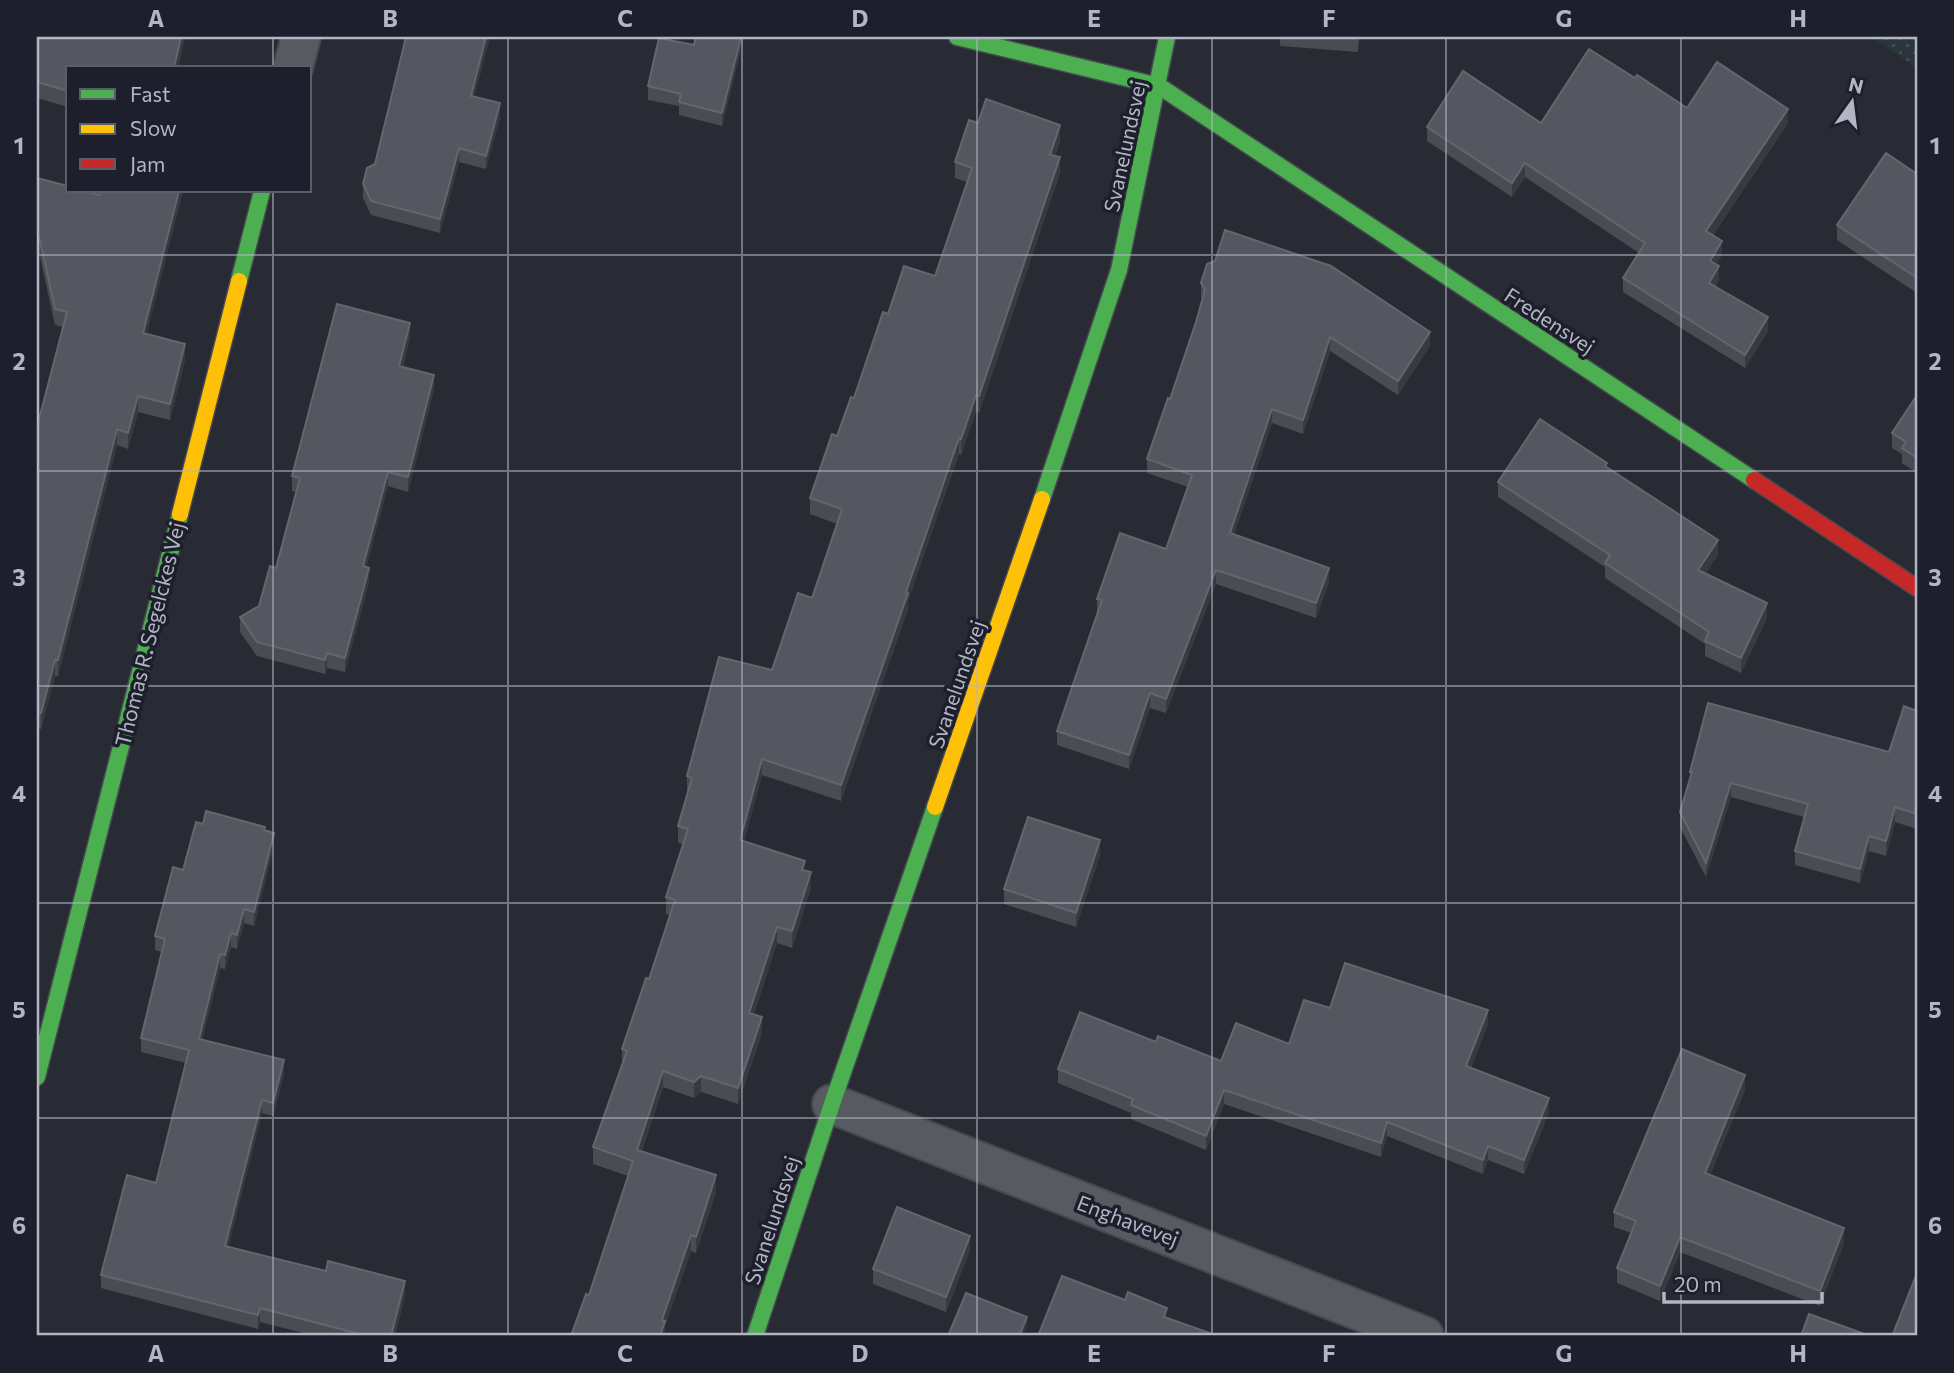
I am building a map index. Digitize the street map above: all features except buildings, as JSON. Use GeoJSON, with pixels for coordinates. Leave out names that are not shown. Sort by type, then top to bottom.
{"type":"FeatureCollection","features":[{"type":"Feature","properties":{"kind":"street"},"geometry":{"type":"LineString","coordinates":[[294,66],[301,37]]}},
{"type":"Feature","properties":{"kind":"street","name":"Fredensvej"},"geometry":{"type":"LineString","coordinates":[[957,37],[1159,86],[1917,588]]}},
{"type":"Feature","properties":{"kind":"street","name":"Svanelundsvej"},"geometry":{"type":"LineString","coordinates":[[755,1336],[832,1104],[1078,397],[1115,283],[1159,86],[1167,37]]}},
{"type":"Feature","properties":{"kind":"street","name":"Thomas R. Segelckes Vej"},"geometry":{"type":"LineString","coordinates":[[37,1077],[262,192]]}},
{"type":"Feature","properties":{"kind":"street","name":"Enghavevej"},"geometry":{"type":"LineString","coordinates":[[832,1104],[1424,1336]]}},
{"type":"Feature","properties":{"kind":"shaded area"},"geometry":{"type":"Polygon","coordinates":[[[1872,37],[1917,37],[1917,68],[1872,37]]]}},
{"type":"Feature","properties":{"kind":"traffic: fast"},"geometry":{"type":"LineString","coordinates":[[957,37],[1159,86],[1754,480]]}},
{"type":"Feature","properties":{"kind":"traffic: fast"},"geometry":{"type":"LineString","coordinates":[[1042,499],[1119,270],[1167,37]]}},
{"type":"Feature","properties":{"kind":"traffic: fast"},"geometry":{"type":"LineString","coordinates":[[239,281],[262,192]]}},
{"type":"Feature","properties":{"kind":"traffic: fast"},"geometry":{"type":"LineString","coordinates":[[37,1077],[180,514]]}},
{"type":"Feature","properties":{"kind":"traffic: fast"},"geometry":{"type":"LineString","coordinates":[[755,1336],[935,807]]}},
{"type":"Feature","properties":{"kind":"traffic: slow"},"geometry":{"type":"LineString","coordinates":[[180,514],[239,281]]}},
{"type":"Feature","properties":{"kind":"traffic: slow"},"geometry":{"type":"LineString","coordinates":[[935,807],[1042,499]]}},
{"type":"Feature","properties":{"kind":"traffic: jam"},"geometry":{"type":"LineString","coordinates":[[1754,480],[1917,588]]}}]}
